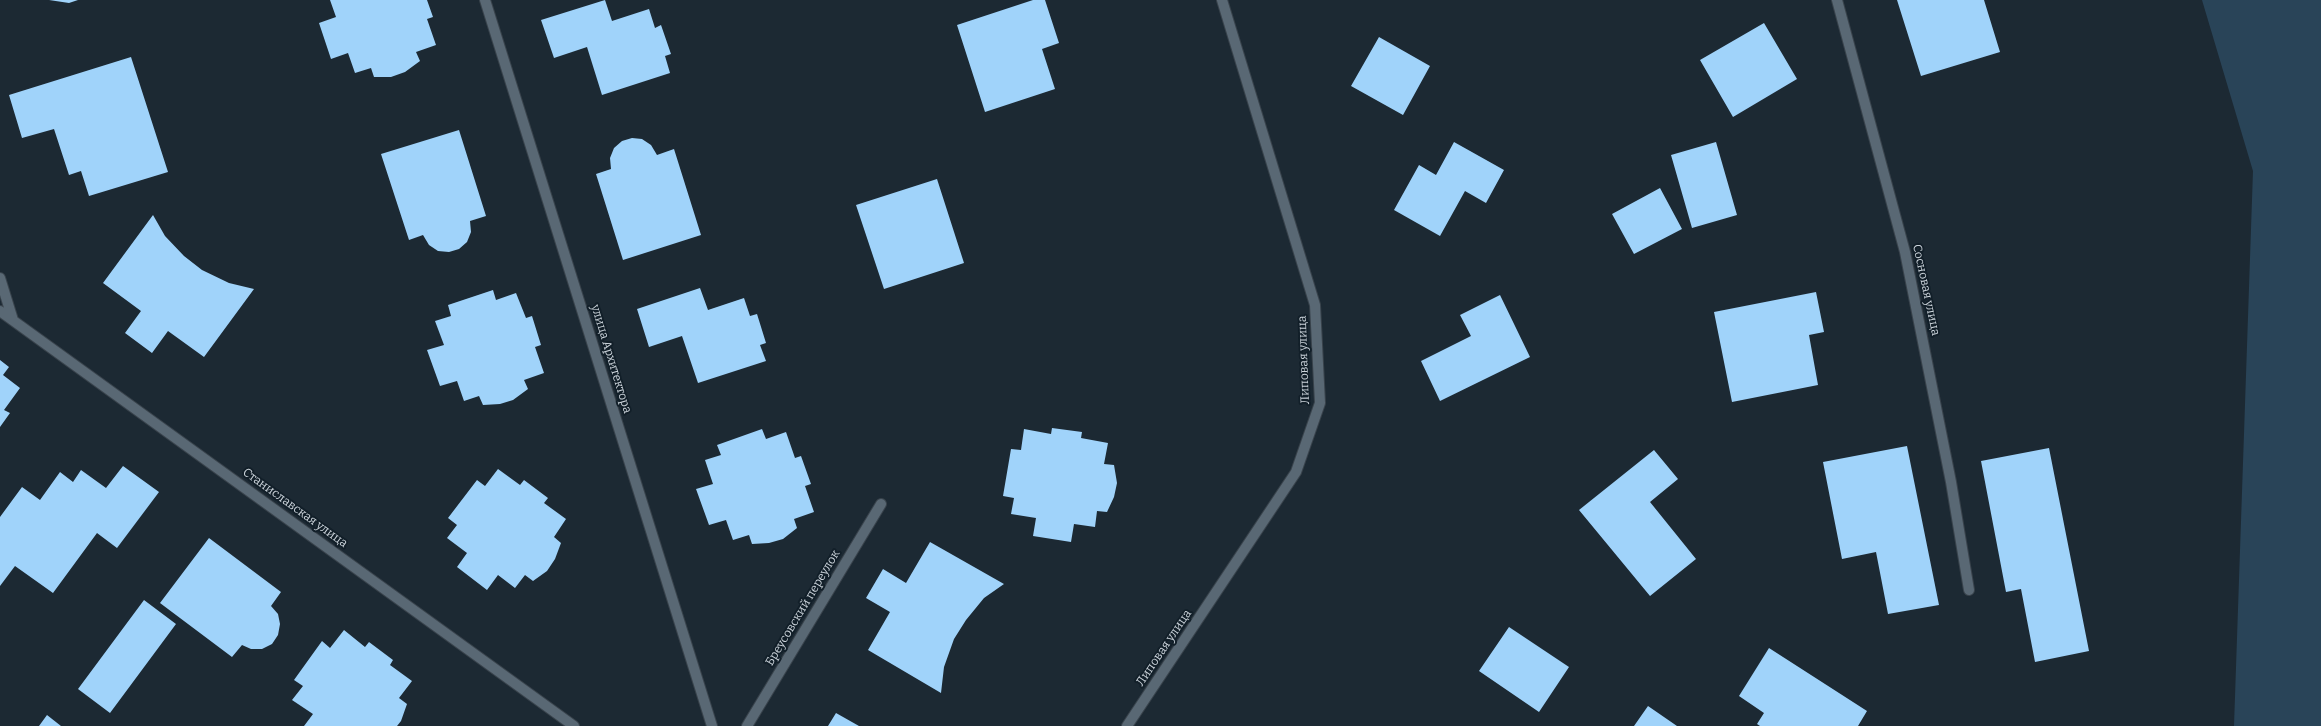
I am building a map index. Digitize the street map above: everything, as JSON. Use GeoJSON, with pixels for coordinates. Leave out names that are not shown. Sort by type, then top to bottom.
{"type":"FeatureCollection","features":[{"type":"Feature","properties":{"kind":"street","name":"улица Архитектора"},"geometry":{"type":"LineString","coordinates":[[485,0],[712,726]]}},
{"type":"Feature","properties":{"kind":"street","name":"Липовая улица"},"geometry":{"type":"LineString","coordinates":[[1127,726],[1296,472],[1320,403],[1315,305],[1222,0]]}},
{"type":"Feature","properties":{"kind":"street","name":"Сосновая улица"},"geometry":{"type":"LineString","coordinates":[[1837,0],[1905,252],[1951,482],[1969,590]]}},
{"type":"Feature","properties":{"kind":"street"},"geometry":{"type":"LineString","coordinates":[[0,278],[12,320]]}},
{"type":"Feature","properties":{"kind":"street","name":"Станиславская улица"},"geometry":{"type":"LineString","coordinates":[[0,310],[574,726]]}},
{"type":"Feature","properties":{"kind":"street","name":"Бреусовский переулок"},"geometry":{"type":"LineString","coordinates":[[747,726],[881,504]]}},
{"type":"Feature","properties":{"kind":"shaded area"},"geometry":{"type":"Polygon","coordinates":[[[2202,0],[2321,0],[2321,726],[2234,726],[2253,171],[2202,0]]]}},
{"type":"Feature","properties":{"kind":"building"},"geometry":{"type":"Polygon","coordinates":[[[49,0],[78,0],[69,3],[49,0]]]}},
{"type":"Feature","properties":{"kind":"building"},"geometry":{"type":"Polygon","coordinates":[[[330,0],[427,0],[433,17],[427,19],[436,45],[416,52],[420,61],[405,72],[391,77],[374,77],[371,68],[355,73],[348,53],[331,59],[319,23],[336,17],[330,0]]]}},
{"type":"Feature","properties":{"kind":"building"},"geometry":{"type":"Polygon","coordinates":[[[605,0],[612,21],[649,9],[655,28],[661,25],[671,54],[665,56],[670,73],[602,95],[587,47],[554,58],[541,20],[605,0]]]}},
{"type":"Feature","properties":{"kind":"building"},"geometry":{"type":"Polygon","coordinates":[[[1033,0],[1045,0],[1059,43],[1042,49],[1055,89],[985,112],[957,25],[1033,0]]]}},
{"type":"Feature","properties":{"kind":"building"},"geometry":{"type":"Polygon","coordinates":[[[1897,0],[1984,0],[2000,52],[1921,76],[1897,0]]]}},
{"type":"Feature","properties":{"kind":"building"},"geometry":{"type":"Polygon","coordinates":[[[1764,23],[1797,79],[1733,117],[1700,60],[1764,23]]]}},
{"type":"Feature","properties":{"kind":"building"},"geometry":{"type":"Polygon","coordinates":[[[1379,37],[1430,66],[1403,115],[1351,86],[1379,37]]]}},
{"type":"Feature","properties":{"kind":"building"},"geometry":{"type":"Polygon","coordinates":[[[131,57],[168,172],[89,196],[81,171],[69,175],[54,129],[22,138],[9,95],[131,57]]]}},
{"type":"Feature","properties":{"kind":"building"},"geometry":{"type":"Polygon","coordinates":[[[459,130],[486,216],[470,221],[471,232],[467,242],[459,249],[449,252],[438,251],[429,245],[423,235],[409,240],[381,154],[459,130]]]}},
{"type":"Feature","properties":{"kind":"building"},"geometry":{"type":"Polygon","coordinates":[[[632,138],[642,139],[651,145],[657,155],[674,149],[701,235],[623,260],[596,174],[611,169],[610,158],[614,148],[622,141],[632,138]]]}},
{"type":"Feature","properties":{"kind":"building"},"geometry":{"type":"Polygon","coordinates":[[[1454,142],[1504,170],[1486,203],[1465,191],[1440,236],[1394,210],[1419,165],[1436,175],[1454,142]]]}},
{"type":"Feature","properties":{"kind":"building"},"geometry":{"type":"Polygon","coordinates":[[[1716,142],[1737,215],[1692,228],[1671,155],[1716,142]]]}},
{"type":"Feature","properties":{"kind":"building"},"geometry":{"type":"Polygon","coordinates":[[[937,179],[964,263],[884,289],[856,205],[937,179]]]}},
{"type":"Feature","properties":{"kind":"building"},"geometry":{"type":"Polygon","coordinates":[[[1660,188],[1682,229],[1634,254],[1612,214],[1660,188]]]}},
{"type":"Feature","properties":{"kind":"building"},"geometry":{"type":"Polygon","coordinates":[[[153,215],[165,236],[184,256],[202,270],[229,283],[254,289],[204,357],[168,331],[152,353],[125,333],[141,311],[103,283],[153,215]]]}},
{"type":"Feature","properties":{"kind":"building"},"geometry":{"type":"Polygon","coordinates":[[[700,288],[708,310],[744,298],[750,316],[757,314],[766,343],[760,345],[766,361],[698,383],[682,336],[649,347],[637,309],[700,288]]]}},
{"type":"Feature","properties":{"kind":"building"},"geometry":{"type":"Polygon","coordinates":[[[493,290],[496,300],[516,293],[526,318],[532,316],[541,345],[535,347],[544,373],[524,380],[528,389],[513,400],[500,404],[483,405],[479,396],[464,401],[457,381],[440,386],[427,350],[444,345],[435,321],[451,316],[448,305],[493,290]]]}},
{"type":"Feature","properties":{"kind":"building"},"geometry":{"type":"Polygon","coordinates":[[[1816,292],[1824,332],[1809,335],[1818,385],[1732,402],[1714,312],[1816,292]]]}},
{"type":"Feature","properties":{"kind":"building"},"geometry":{"type":"Polygon","coordinates":[[[1500,295],[1530,357],[1440,401],[1421,361],[1471,336],[1460,315],[1500,295]]]}},
{"type":"Feature","properties":{"kind":"building"},"geometry":{"type":"Polygon","coordinates":[[[0,360],[9,367],[3,375],[20,388],[4,410],[10,413],[0,427],[0,360]]]}},
{"type":"Feature","properties":{"kind":"building"},"geometry":{"type":"Polygon","coordinates":[[[1052,428],[1082,432],[1081,438],[1108,443],[1104,464],[1114,465],[1117,483],[1114,497],[1107,512],[1097,511],[1095,527],[1074,524],[1071,542],[1033,536],[1036,518],[1011,514],[1014,498],[1003,496],[1011,449],[1021,450],[1024,429],[1051,434],[1052,428]]]}},
{"type":"Feature","properties":{"kind":"building"},"geometry":{"type":"Polygon","coordinates":[[[762,429],[766,439],[786,432],[795,458],[801,456],[811,484],[805,486],[814,512],[794,519],[797,528],[783,539],[769,543],[752,544],[749,535],[733,540],[726,520],[709,525],[696,489],[713,484],[705,460],[721,455],[717,445],[762,429]]]}},
{"type":"Feature","properties":{"kind":"building"},"geometry":{"type":"Polygon","coordinates":[[[1907,446],[1939,605],[1888,614],[1876,552],[1842,559],[1823,462],[1907,446]]]}},
{"type":"Feature","properties":{"kind":"building"},"geometry":{"type":"Polygon","coordinates":[[[2049,448],[2089,651],[2035,662],[2021,589],[2006,592],[1981,461],[2049,448]]]}},
{"type":"Feature","properties":{"kind":"building"},"geometry":{"type":"Polygon","coordinates":[[[1654,450],[1678,479],[1650,502],[1696,559],[1650,596],[1579,510],[1654,450]]]}},
{"type":"Feature","properties":{"kind":"building"},"geometry":{"type":"Polygon","coordinates":[[[123,466],[159,492],[117,548],[97,533],[53,593],[15,566],[0,586],[0,517],[22,487],[40,500],[60,472],[73,482],[81,470],[106,488],[123,466]]]}},
{"type":"Feature","properties":{"kind":"building"},"geometry":{"type":"Polygon","coordinates":[[[498,469],[520,485],[524,480],[548,498],[544,503],[566,519],[554,537],[561,543],[555,559],[547,571],[533,581],[525,575],[515,588],[498,575],[487,590],[457,567],[467,553],[447,538],[457,525],[448,518],[477,480],[485,486],[498,469]]]}},
{"type":"Feature","properties":{"kind":"building"},"geometry":{"type":"Polygon","coordinates":[[[209,538],[281,592],[271,606],[278,614],[280,624],[278,635],[272,644],[262,649],[251,649],[242,645],[232,657],[160,603],[209,538]]]}},
{"type":"Feature","properties":{"kind":"building"},"geometry":{"type":"Polygon","coordinates":[[[930,542],[1004,584],[984,598],[966,620],[954,639],[944,667],[941,693],[868,650],[890,612],[866,598],[883,569],[906,583],[930,542]]]}},
{"type":"Feature","properties":{"kind":"building"},"geometry":{"type":"Polygon","coordinates":[[[144,600],[176,624],[110,713],[78,689],[144,600]]]}},
{"type":"Feature","properties":{"kind":"building"},"geometry":{"type":"Polygon","coordinates":[[[1509,627],[1569,667],[1539,712],[1479,671],[1509,627]]]}},
{"type":"Feature","properties":{"kind":"building"},"geometry":{"type":"Polygon","coordinates":[[[344,630],[365,647],[369,642],[393,660],[390,665],[412,681],[399,698],[407,704],[401,721],[397,726],[304,726],[313,714],[292,700],[303,686],[294,680],[322,641],[330,648],[344,630]]]}},
{"type":"Feature","properties":{"kind":"building"},"geometry":{"type":"Polygon","coordinates":[[[1769,648],[1867,711],[1858,726],[1760,726],[1757,724],[1764,713],[1739,696],[1769,648]]]}},
{"type":"Feature","properties":{"kind":"building"},"geometry":{"type":"Polygon","coordinates":[[[1648,706],[1677,726],[1634,726],[1648,706]]]}},
{"type":"Feature","properties":{"kind":"building"},"geometry":{"type":"Polygon","coordinates":[[[836,713],[859,726],[828,726],[836,713]]]}},
{"type":"Feature","properties":{"kind":"building"},"geometry":{"type":"Polygon","coordinates":[[[47,715],[61,726],[39,726],[47,715]]]}}]}
